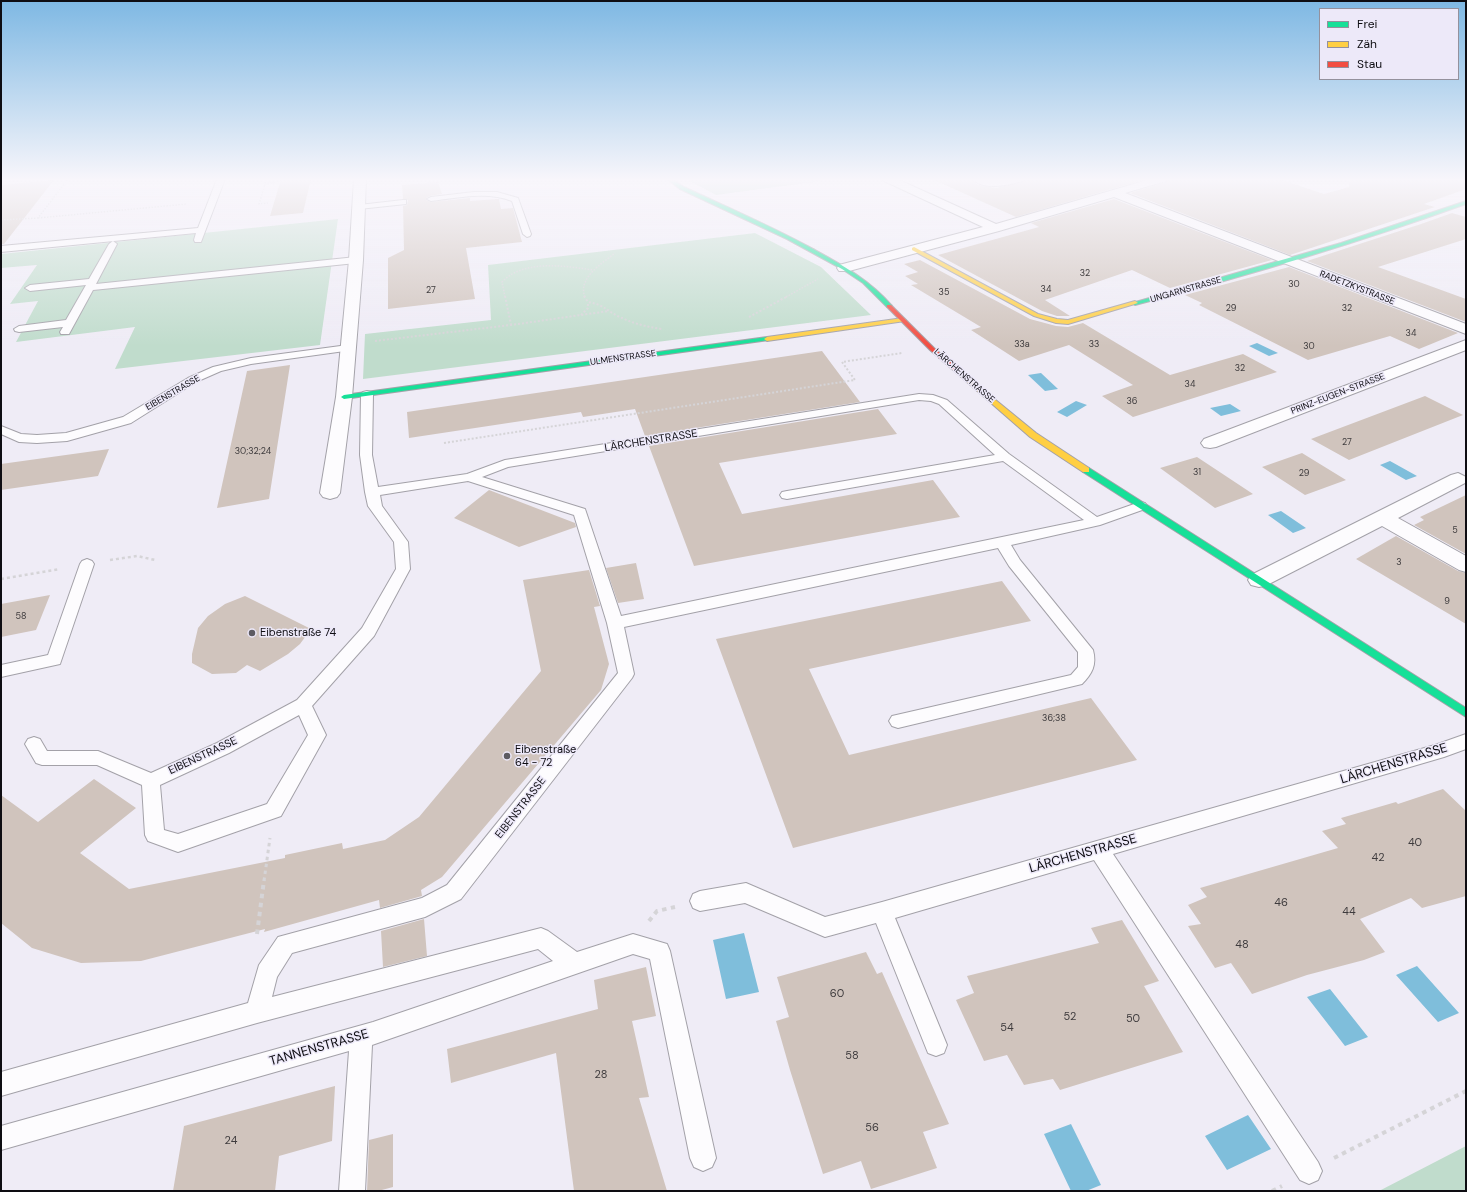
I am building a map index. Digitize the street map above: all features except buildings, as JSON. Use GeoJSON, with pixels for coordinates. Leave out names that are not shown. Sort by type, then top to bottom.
{"type":"FeatureCollection","features":[{"type":"Feature","properties":{"kind":"street"},"geometry":{"type":"LineString","coordinates":[[330,493],[344,397],[357,235]]}},
{"type":"Feature","properties":{"kind":"street","name":"LÄRCHENSTRASSE"},"geometry":{"type":"LineString","coordinates":[[782,235],[844,268],[865,282],[932,349],[1034,436],[1140,506],[1259,580],[1466,713]]}},
{"type":"Feature","properties":{"kind":"street"},"geometry":{"type":"LineString","coordinates":[[844,268],[969,235]]}},
{"type":"Feature","properties":{"kind":"street","name":"RADETZKYSTRASSE"},"geometry":{"type":"LineString","coordinates":[[1221,235],[1466,329]]}},
{"type":"Feature","properties":{"kind":"street","name":"UNGARNSTRASSE"},"geometry":{"type":"LineString","coordinates":[[914,249],[1036,315],[1056,321],[1078,320],[1289,261],[1371,235]]}},
{"type":"Feature","properties":{"kind":"street","name":"ULMENSTRASSE"},"geometry":{"type":"LineString","coordinates":[[344,397],[902,320]]}},
{"type":"Feature","properties":{"kind":"street","name":"PRINZ-EUGEN-STRASSE"},"geometry":{"type":"LineString","coordinates":[[1210,442],[1466,345]]}},
{"type":"Feature","properties":{"kind":"street"},"geometry":{"type":"LineString","coordinates":[[1259,580],[1458,479]]}},
{"type":"Feature","properties":{"kind":"street"},"geometry":{"type":"LineString","coordinates":[[1382,517],[1466,566]]}},
{"type":"Feature","properties":{"kind":"lane"},"geometry":{"type":"LineString","coordinates":[[1,249],[114,241],[165,235]]}},
{"type":"Feature","properties":{"kind":"lane"},"geometry":{"type":"LineString","coordinates":[[198,241],[200,235]]}},
{"type":"Feature","properties":{"kind":"lane"},"geometry":{"type":"LineString","coordinates":[[19,329],[67,328],[114,241]]}},
{"type":"Feature","properties":{"kind":"lane"},"geometry":{"type":"LineString","coordinates":[[30,288],[91,284],[356,260]]}},
{"type":"Feature","properties":{"kind":"lane","name":"EIBENSTRASSE"},"geometry":{"type":"LineString","coordinates":[[1,430],[19,438],[38,439],[67,437],[128,420],[192,380],[216,369],[251,361],[348,346]]}},
{"type":"Feature","properties":{"kind":"lane","name":"EIBENSTRASSE"},"geometry":{"type":"LineString","coordinates":[[150,781],[223,748],[303,705],[368,632],[403,569],[401,542],[375,506],[372,492],[366,455],[367,394]]}},
{"type":"Feature","properties":{"kind":"lane","name":"LÄRCHENSTRASSE"},"geometry":{"type":"LineString","coordinates":[[372,492],[469,477],[505,464],[919,397],[933,398],[943,402],[1005,457],[1095,522]]}},
{"type":"Feature","properties":{"kind":"lane"},"geometry":{"type":"LineString","coordinates":[[787,495],[1005,457]]}},
{"type":"Feature","properties":{"kind":"lane","name":"EIBENSTRASSE"},"geometry":{"type":"LineString","coordinates":[[257,1012],[267,973],[286,944],[425,907],[454,892],[626,674],[615,623],[580,512],[469,477]]}},
{"type":"Feature","properties":{"kind":"lane"},"geometry":{"type":"LineString","coordinates":[[615,623],[1033,536],[1095,522],[1140,506]]}},
{"type":"Feature","properties":{"kind":"lane"},"geometry":{"type":"LineString","coordinates":[[898,721],[1076,680],[1086,670],[1089,661],[1085,650],[1014,564],[1002,542]]}},
{"type":"Feature","properties":{"kind":"lane"},"geometry":{"type":"LineString","coordinates":[[1,670],[54,660],[87,564]]}},
{"type":"Feature","properties":{"kind":"lane"},"geometry":{"type":"LineString","coordinates":[[34,744],[42,758],[98,758],[150,781],[155,835],[178,843],[274,810],[317,735],[303,705]]}},
{"type":"Feature","properties":{"kind":"lane","name":"LÄRCHENSTRASSE"},"geometry":{"type":"LineString","coordinates":[[700,901],[746,893],[826,927],[1438,752],[1466,741]]}},
{"type":"Feature","properties":{"kind":"lane"},"geometry":{"type":"LineString","coordinates":[[1099,850],[1309,1171]]}},
{"type":"Feature","properties":{"kind":"lane"},"geometry":{"type":"LineString","coordinates":[[882,912],[936,1044]]}},
{"type":"Feature","properties":{"kind":"lane"},"geometry":{"type":"LineString","coordinates":[[1,1084],[257,1012],[541,938],[575,964]]}},
{"type":"Feature","properties":{"kind":"lane"},"geometry":{"type":"LineString","coordinates":[[633,944],[659,951],[703,1158]]}},
{"type":"Feature","properties":{"kind":"lane","name":"TANNENSTRASSE"},"geometry":{"type":"LineString","coordinates":[[1,1138],[373,1033],[633,944]]}},
{"type":"Feature","properties":{"kind":"lane"},"geometry":{"type":"LineString","coordinates":[[352,1191],[361,1036]]}},
{"type":"Feature","properties":{"kind":"path"},"geometry":{"type":"LineString","coordinates":[[581,315],[588,308],[588,302],[582,290],[584,282],[594,270],[615,253]]}},
{"type":"Feature","properties":{"kind":"path"},"geometry":{"type":"LineString","coordinates":[[511,325],[502,282],[508,275],[526,269],[557,266],[594,270]]}},
{"type":"Feature","properties":{"kind":"path"},"geometry":{"type":"LineString","coordinates":[[743,320],[823,276],[844,268]]}},
{"type":"Feature","properties":{"kind":"path"},"geometry":{"type":"LineString","coordinates":[[588,302],[600,304],[621,318],[640,325],[663,330]]}},
{"type":"Feature","properties":{"kind":"path"},"geometry":{"type":"LineString","coordinates":[[348,346],[609,311]]}},
{"type":"Feature","properties":{"kind":"path"},"geometry":{"type":"LineString","coordinates":[[444,443],[855,380],[842,362],[932,349]]}},
{"type":"Feature","properties":{"kind":"path"},"geometry":{"type":"LineString","coordinates":[[256,937],[274,810]]}},
{"type":"Feature","properties":{"kind":"path"},"geometry":{"type":"LineString","coordinates":[[633,944],[657,911],[700,901]]}},
{"type":"Feature","properties":{"kind":"path"},"geometry":{"type":"LineString","coordinates":[[1272,1191],[1466,1091]]}},
{"type":"Feature","properties":{"kind":"green space"},"geometry":{"type":"Polygon","coordinates":[[[188,235],[336,235],[320,345],[115,369],[135,327],[16,342],[38,301],[10,304],[37,265],[1,268],[1,254],[188,235]]]}},
{"type":"Feature","properties":{"kind":"green space"},"geometry":{"type":"Polygon","coordinates":[[[741,235],[758,235],[821,267],[871,315],[363,379],[365,334],[491,320],[488,265],[741,235]]]}},
{"type":"Feature","properties":{"kind":"green space"},"geometry":{"type":"Polygon","coordinates":[[[1466,1146],[1466,1191],[1379,1191],[1466,1146]]]}},
{"type":"Feature","properties":{"kind":"water"},"geometry":{"type":"Polygon","coordinates":[[[1257,343],[1278,353],[1269,356],[1249,346],[1257,343]]]}},
{"type":"Feature","properties":{"kind":"water"},"geometry":{"type":"Polygon","coordinates":[[[1041,373],[1058,389],[1045,391],[1028,375],[1041,373]]]}},
{"type":"Feature","properties":{"kind":"water"},"geometry":{"type":"Polygon","coordinates":[[[1076,401],[1087,405],[1067,417],[1057,412],[1076,401]]]}},
{"type":"Feature","properties":{"kind":"water"},"geometry":{"type":"Polygon","coordinates":[[[1230,404],[1241,411],[1221,416],[1210,408],[1230,404]]]}},
{"type":"Feature","properties":{"kind":"water"},"geometry":{"type":"Polygon","coordinates":[[[1390,461],[1417,476],[1406,480],[1380,465],[1390,461]]]}},
{"type":"Feature","properties":{"kind":"water"},"geometry":{"type":"Polygon","coordinates":[[[1281,511],[1306,528],[1293,533],[1268,515],[1281,511]]]}},
{"type":"Feature","properties":{"kind":"water"},"geometry":{"type":"Polygon","coordinates":[[[744,933],[759,992],[726,999],[713,940],[744,933]]]}},
{"type":"Feature","properties":{"kind":"water"},"geometry":{"type":"Polygon","coordinates":[[[1417,966],[1459,1013],[1438,1022],[1396,975],[1417,966]]]}},
{"type":"Feature","properties":{"kind":"water"},"geometry":{"type":"Polygon","coordinates":[[[1330,989],[1368,1037],[1345,1046],[1307,997],[1330,989]]]}},
{"type":"Feature","properties":{"kind":"water"},"geometry":{"type":"Polygon","coordinates":[[[1248,1115],[1271,1149],[1227,1170],[1205,1136],[1248,1115]]]}},
{"type":"Feature","properties":{"kind":"water"},"geometry":{"type":"Polygon","coordinates":[[[1071,1124],[1101,1185],[1086,1191],[1071,1191],[1044,1134],[1071,1124]]]}},
{"type":"Feature","properties":{"kind":"traffic: fast"},"geometry":{"type":"LineString","coordinates":[[782,235],[844,268],[865,282],[889,306]]}},
{"type":"Feature","properties":{"kind":"traffic: fast"},"geometry":{"type":"LineString","coordinates":[[1135,303],[1302,256],[1369,235]]}},
{"type":"Feature","properties":{"kind":"traffic: fast"},"geometry":{"type":"LineString","coordinates":[[344,397],[767,339]]}},
{"type":"Feature","properties":{"kind":"traffic: fast"},"geometry":{"type":"LineString","coordinates":[[1086,470],[1466,713]]}},
{"type":"Feature","properties":{"kind":"traffic: slow"},"geometry":{"type":"LineString","coordinates":[[914,249],[1036,315],[1056,321],[1068,322],[1135,303]]}},
{"type":"Feature","properties":{"kind":"traffic: slow"},"geometry":{"type":"LineString","coordinates":[[767,339],[903,320]]}},
{"type":"Feature","properties":{"kind":"traffic: slow"},"geometry":{"type":"LineString","coordinates":[[954,368],[1033,435],[1086,470]]}},
{"type":"Feature","properties":{"kind":"traffic: jam"},"geometry":{"type":"LineString","coordinates":[[889,306],[932,349],[954,368]]}},
{"type":"Feature","properties":{"kind":"place","name":"Eibenstraße 74"},"geometry":{"type":"Point","coordinates":[252,633]}},
{"type":"Feature","properties":{"kind":"place","name":"Eibenstraße 64 - 72"},"geometry":{"type":"Point","coordinates":[507,756]}}]}
